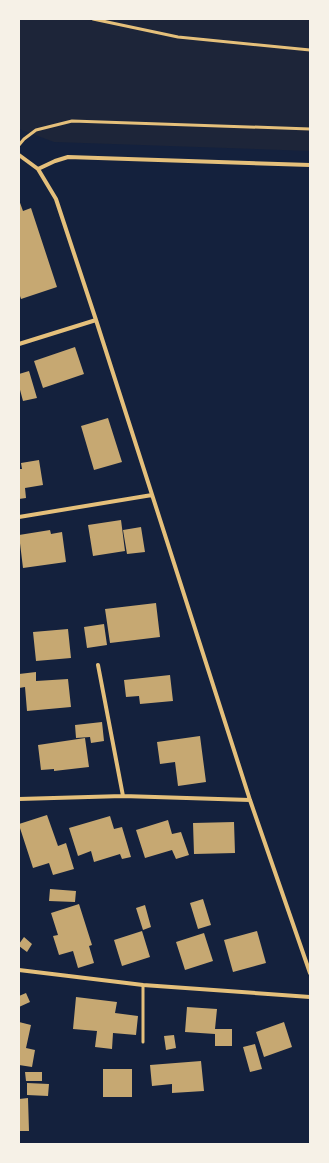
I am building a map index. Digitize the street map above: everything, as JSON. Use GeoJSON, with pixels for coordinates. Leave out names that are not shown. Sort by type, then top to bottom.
{"type":"FeatureCollection","features":[{"type":"Feature","properties":{"kind":"street"},"geometry":{"type":"LineString","coordinates":[[19,155],[38,170],[56,199],[250,800],[310,973]]}},
{"type":"Feature","properties":{"kind":"street"},"geometry":{"type":"LineString","coordinates":[[38,170],[55,161],[68,157],[310,165]]}},
{"type":"Feature","properties":{"kind":"street"},"geometry":{"type":"LineString","coordinates":[[19,344],[96,320]]}},
{"type":"Feature","properties":{"kind":"street"},"geometry":{"type":"LineString","coordinates":[[19,517],[152,495]]}},
{"type":"Feature","properties":{"kind":"street"},"geometry":{"type":"LineString","coordinates":[[98,665],[123,796]]}},
{"type":"Feature","properties":{"kind":"street"},"geometry":{"type":"LineString","coordinates":[[19,799],[123,796],[250,800]]}},
{"type":"Feature","properties":{"kind":"street"},"geometry":{"type":"LineString","coordinates":[[19,970],[143,985],[310,997]]}},
{"type":"Feature","properties":{"kind":"lane"},"geometry":{"type":"LineString","coordinates":[[93,19],[178,37],[310,50]]}},
{"type":"Feature","properties":{"kind":"lane"},"geometry":{"type":"LineString","coordinates":[[19,145],[36,130],[72,121],[310,129]]}},
{"type":"Feature","properties":{"kind":"lane"},"geometry":{"type":"LineString","coordinates":[[143,985],[143,1042]]}},
{"type":"Feature","properties":{"kind":"shaded area"},"geometry":{"type":"Polygon","coordinates":[[[19,19],[310,20],[310,151],[54,142],[19,129],[19,19]]]}},
{"type":"Feature","properties":{"kind":"building"},"geometry":{"type":"Polygon","coordinates":[[[19,200],[23,211],[31,208],[57,287],[21,299],[19,293],[19,200]]]}},
{"type":"Feature","properties":{"kind":"building"},"geometry":{"type":"Polygon","coordinates":[[[75,347],[84,374],[43,388],[34,361],[75,347]]]}},
{"type":"Feature","properties":{"kind":"building"},"geometry":{"type":"Polygon","coordinates":[[[29,371],[37,398],[23,401],[19,386],[19,374],[29,371]]]}},
{"type":"Feature","properties":{"kind":"building"},"geometry":{"type":"Polygon","coordinates":[[[108,418],[122,462],[94,470],[81,426],[108,418]]]}},
{"type":"Feature","properties":{"kind":"building"},"geometry":{"type":"Polygon","coordinates":[[[39,460],[43,485],[25,488],[26,498],[19,499],[19,469],[22,469],[21,463],[39,460]]]}},
{"type":"Feature","properties":{"kind":"building"},"geometry":{"type":"Polygon","coordinates":[[[121,520],[125,551],[93,556],[88,525],[121,520]]]}},
{"type":"Feature","properties":{"kind":"building"},"geometry":{"type":"Polygon","coordinates":[[[141,527],[145,552],[127,554],[123,530],[141,527]]]}},
{"type":"Feature","properties":{"kind":"building"},"geometry":{"type":"Polygon","coordinates":[[[50,530],[51,534],[62,532],[66,562],[23,568],[19,535],[50,530]]]}},
{"type":"Feature","properties":{"kind":"building"},"geometry":{"type":"Polygon","coordinates":[[[156,603],[160,637],[110,643],[105,609],[156,603]]]}},
{"type":"Feature","properties":{"kind":"building"},"geometry":{"type":"Polygon","coordinates":[[[104,624],[107,645],[87,648],[84,627],[104,624]]]}},
{"type":"Feature","properties":{"kind":"building"},"geometry":{"type":"Polygon","coordinates":[[[68,629],[71,658],[36,661],[33,632],[68,629]]]}},
{"type":"Feature","properties":{"kind":"building"},"geometry":{"type":"Polygon","coordinates":[[[36,672],[36,681],[68,679],[71,707],[27,711],[25,687],[19,688],[19,674],[36,672]]]}},
{"type":"Feature","properties":{"kind":"building"},"geometry":{"type":"Polygon","coordinates":[[[170,675],[173,701],[140,704],[139,696],[126,697],[124,680],[170,675]]]}},
{"type":"Feature","properties":{"kind":"building"},"geometry":{"type":"Polygon","coordinates":[[[102,722],[104,741],[91,743],[90,737],[76,738],[75,725],[102,722]]]}},
{"type":"Feature","properties":{"kind":"building"},"geometry":{"type":"Polygon","coordinates":[[[200,736],[206,782],[178,786],[175,762],[160,764],[157,742],[200,736]]]}},
{"type":"Feature","properties":{"kind":"building"},"geometry":{"type":"Polygon","coordinates":[[[85,738],[89,767],[54,771],[54,769],[41,770],[38,745],[85,738]]]}},
{"type":"Feature","properties":{"kind":"building"},"geometry":{"type":"Polygon","coordinates":[[[47,815],[58,846],[66,843],[74,869],[53,875],[49,863],[33,868],[19,824],[47,815]]]}},
{"type":"Feature","properties":{"kind":"building"},"geometry":{"type":"Polygon","coordinates":[[[110,816],[114,829],[122,827],[131,857],[122,859],[120,854],[94,862],[91,851],[78,856],[69,828],[110,816]]]}},
{"type":"Feature","properties":{"kind":"building"},"geometry":{"type":"Polygon","coordinates":[[[168,820],[172,834],[181,832],[189,855],[176,859],[172,850],[145,858],[136,830],[168,820]]]}},
{"type":"Feature","properties":{"kind":"building"},"geometry":{"type":"Polygon","coordinates":[[[234,822],[235,853],[194,854],[193,823],[234,822]]]}},
{"type":"Feature","properties":{"kind":"building"},"geometry":{"type":"Polygon","coordinates":[[[50,889],[76,891],[75,902],[49,901],[50,889]]]}},
{"type":"Feature","properties":{"kind":"building"},"geometry":{"type":"Polygon","coordinates":[[[203,899],[211,925],[198,929],[190,903],[203,899]]]}},
{"type":"Feature","properties":{"kind":"building"},"geometry":{"type":"Polygon","coordinates":[[[79,904],[92,945],[89,946],[94,963],[78,968],[73,951],[59,955],[53,936],[58,935],[51,913],[79,904]]]}},
{"type":"Feature","properties":{"kind":"building"},"geometry":{"type":"Polygon","coordinates":[[[145,905],[151,927],[143,930],[136,908],[145,905]]]}},
{"type":"Feature","properties":{"kind":"building"},"geometry":{"type":"Polygon","coordinates":[[[142,931],[150,957],[122,966],[114,940],[142,931]]]}},
{"type":"Feature","properties":{"kind":"building"},"geometry":{"type":"Polygon","coordinates":[[[257,931],[266,963],[233,972],[224,940],[257,931]]]}},
{"type":"Feature","properties":{"kind":"building"},"geometry":{"type":"Polygon","coordinates":[[[204,933],[213,961],[185,970],[176,942],[204,933]]]}},
{"type":"Feature","properties":{"kind":"building"},"geometry":{"type":"Polygon","coordinates":[[[24,937],[32,944],[27,952],[19,946],[24,937]]]}},
{"type":"Feature","properties":{"kind":"building"},"geometry":{"type":"Polygon","coordinates":[[[26,993],[30,1002],[19,1007],[19,996],[26,993]]]}},
{"type":"Feature","properties":{"kind":"building"},"geometry":{"type":"Polygon","coordinates":[[[76,997],[117,1002],[115,1013],[138,1016],[136,1035],[113,1033],[112,1049],[95,1047],[97,1031],[73,1029],[76,997]]]}},
{"type":"Feature","properties":{"kind":"building"},"geometry":{"type":"Polygon","coordinates":[[[187,1007],[217,1009],[215,1029],[232,1029],[232,1046],[215,1046],[215,1034],[185,1032],[187,1007]]]}},
{"type":"Feature","properties":{"kind":"building"},"geometry":{"type":"Polygon","coordinates":[[[19,1022],[31,1025],[26,1048],[35,1050],[32,1067],[19,1065],[19,1022]]]}},
{"type":"Feature","properties":{"kind":"building"},"geometry":{"type":"Polygon","coordinates":[[[284,1022],[292,1047],[264,1057],[256,1032],[284,1022]]]}},
{"type":"Feature","properties":{"kind":"building"},"geometry":{"type":"Polygon","coordinates":[[[174,1035],[176,1048],[166,1050],[164,1036],[174,1035]]]}},
{"type":"Feature","properties":{"kind":"building"},"geometry":{"type":"Polygon","coordinates":[[[255,1044],[262,1069],[250,1072],[243,1047],[255,1044]]]}},
{"type":"Feature","properties":{"kind":"building"},"geometry":{"type":"Polygon","coordinates":[[[201,1061],[204,1091],[172,1093],[172,1084],[152,1086],[150,1065],[201,1061]]]}},
{"type":"Feature","properties":{"kind":"building"},"geometry":{"type":"Polygon","coordinates":[[[103,1069],[132,1069],[132,1097],[103,1097],[103,1069]]]}},
{"type":"Feature","properties":{"kind":"building"},"geometry":{"type":"Polygon","coordinates":[[[25,1072],[42,1072],[42,1081],[26,1081],[25,1072]]]}},
{"type":"Feature","properties":{"kind":"building"},"geometry":{"type":"Polygon","coordinates":[[[27,1083],[49,1084],[48,1096],[27,1095],[27,1083]]]}},
{"type":"Feature","properties":{"kind":"building"},"geometry":{"type":"Polygon","coordinates":[[[28,1098],[29,1131],[19,1131],[19,1099],[28,1098]]]}}]}
